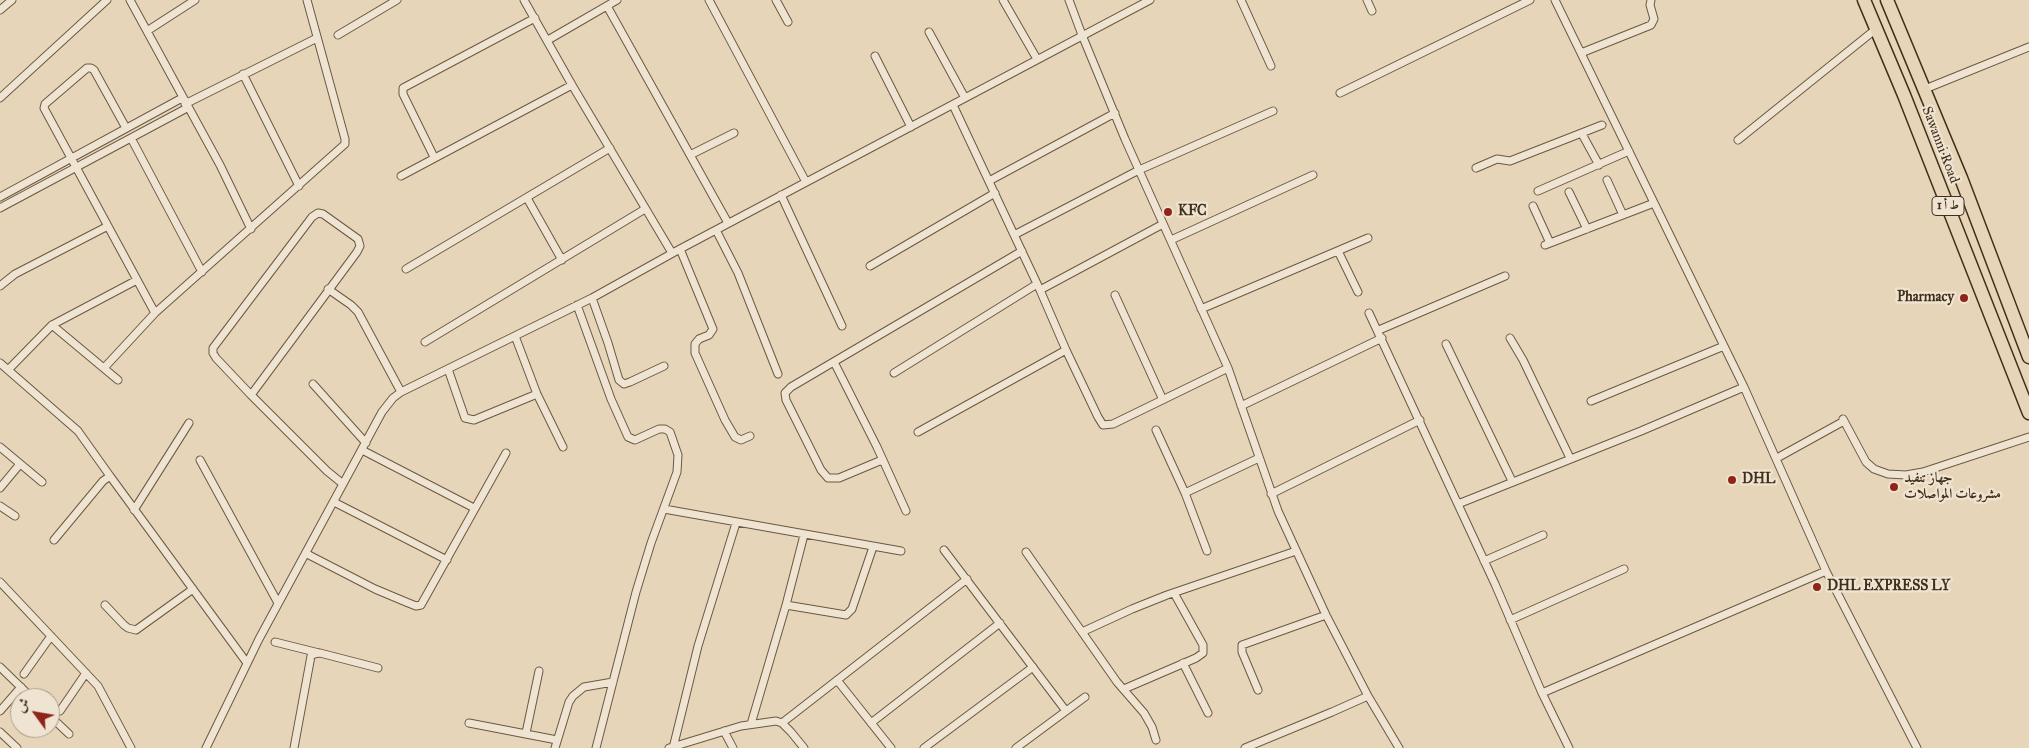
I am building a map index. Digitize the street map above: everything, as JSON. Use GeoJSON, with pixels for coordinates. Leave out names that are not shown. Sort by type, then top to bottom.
{"type":"FeatureCollection","features":[{"type":"Feature","properties":{"kind":"highway","name":"Sawanni Road"},"geometry":{"type":"LineString","coordinates":[[1864,0],[1904,95],[2029,413]]}},
{"type":"Feature","properties":{"kind":"highway","name":"Sawanni Road"},"geometry":{"type":"LineString","coordinates":[[1887,0],[1925,89],[2029,358]]}},
{"type":"Feature","properties":{"kind":"street"},"geometry":{"type":"LineString","coordinates":[[0,10],[12,0]]}},
{"type":"Feature","properties":{"kind":"street"},"geometry":{"type":"LineString","coordinates":[[0,98],[108,0]]}},
{"type":"Feature","properties":{"kind":"street"},"geometry":{"type":"LineString","coordinates":[[130,0],[220,165],[251,229]]}},
{"type":"Feature","properties":{"kind":"street"},"geometry":{"type":"LineString","coordinates":[[147,31],[195,0]]}},
{"type":"Feature","properties":{"kind":"street"},"geometry":{"type":"LineString","coordinates":[[104,368],[155,313],[345,144],[307,0]]}},
{"type":"Feature","properties":{"kind":"street"},"geometry":{"type":"LineString","coordinates":[[338,35],[397,0]]}},
{"type":"Feature","properties":{"kind":"street"},"geometry":{"type":"LineString","coordinates":[[524,0],[672,253]]}},
{"type":"Feature","properties":{"kind":"street"},"geometry":{"type":"LineString","coordinates":[[548,40],[617,0]]}},
{"type":"Feature","properties":{"kind":"street"},"geometry":{"type":"LineString","coordinates":[[709,0],[806,182]]}},
{"type":"Feature","properties":{"kind":"street"},"geometry":{"type":"LineString","coordinates":[[776,0],[788,22]]}},
{"type":"Feature","properties":{"kind":"street"},"geometry":{"type":"LineString","coordinates":[[1004,0],[1037,59]]}},
{"type":"Feature","properties":{"kind":"street"},"geometry":{"type":"LineString","coordinates":[[1069,0],[1139,170],[1228,368],[1271,494],[1296,551],[1326,615],[1368,696],[1399,748]]}},
{"type":"Feature","properties":{"kind":"street"},"geometry":{"type":"LineString","coordinates":[[206,748],[246,663],[307,554],[382,412],[392,398],[592,298],[680,248],[1150,0]]}},
{"type":"Feature","properties":{"kind":"street"},"geometry":{"type":"LineString","coordinates":[[1241,0],[1271,66]]}},
{"type":"Feature","properties":{"kind":"street"},"geometry":{"type":"LineString","coordinates":[[1367,0],[1372,11]]}},
{"type":"Feature","properties":{"kind":"street"},"geometry":{"type":"LineString","coordinates":[[1340,93],[1530,0]]}},
{"type":"Feature","properties":{"kind":"street"},"geometry":{"type":"LineString","coordinates":[[1555,0],[1744,387],[1826,572],[1917,748]]}},
{"type":"Feature","properties":{"kind":"street"},"geometry":{"type":"LineString","coordinates":[[1581,53],[1651,25],[1654,19],[1650,5],[1651,0]]}},
{"type":"Feature","properties":{"kind":"street"},"geometry":{"type":"LineString","coordinates":[[607,6],[728,224]]}},
{"type":"Feature","properties":{"kind":"street"},"geometry":{"type":"LineString","coordinates":[[434,157],[403,94],[403,88],[535,18]]}},
{"type":"Feature","properties":{"kind":"street"},"geometry":{"type":"LineString","coordinates":[[1738,140],[1876,29]]}},
{"type":"Feature","properties":{"kind":"street"},"geometry":{"type":"LineString","coordinates":[[929,32],[965,98]]}},
{"type":"Feature","properties":{"kind":"street"},"geometry":{"type":"LineString","coordinates":[[0,197],[126,128],[185,103],[317,38]]}},
{"type":"Feature","properties":{"kind":"street"},"geometry":{"type":"LineString","coordinates":[[1925,89],[2029,48]]}},
{"type":"Feature","properties":{"kind":"street"},"geometry":{"type":"LineString","coordinates":[[875,56],[911,127]]}},
{"type":"Feature","properties":{"kind":"street"},"geometry":{"type":"LineString","coordinates":[[126,128],[94,70],[87,68],[48,101],[44,108],[155,313]]}},
{"type":"Feature","properties":{"kind":"street"},"geometry":{"type":"LineString","coordinates":[[244,74],[299,186]]}},
{"type":"Feature","properties":{"kind":"street"},"geometry":{"type":"LineString","coordinates":[[401,176],[572,85]]}},
{"type":"Feature","properties":{"kind":"street"},"geometry":{"type":"LineString","coordinates":[[0,208],[131,138],[185,103]]}},
{"type":"Feature","properties":{"kind":"street"},"geometry":{"type":"LineString","coordinates":[[953,105],[1022,251],[1066,350],[1098,417],[1104,425],[1113,424],[1228,368]]}},
{"type":"Feature","properties":{"kind":"street"},"geometry":{"type":"LineString","coordinates":[[1014,235],[1139,170],[1273,111]]}},
{"type":"Feature","properties":{"kind":"street"},"geometry":{"type":"LineString","coordinates":[[989,181],[1115,113]]}},
{"type":"Feature","properties":{"kind":"street"},"geometry":{"type":"LineString","coordinates":[[1476,168],[1497,159],[1510,161],[1602,125]]}},
{"type":"Feature","properties":{"kind":"street"},"geometry":{"type":"LineString","coordinates":[[690,155],[734,133]]}},
{"type":"Feature","properties":{"kind":"street"},"geometry":{"type":"LineString","coordinates":[[1582,134],[1599,165]]}},
{"type":"Feature","properties":{"kind":"street"},"geometry":{"type":"LineString","coordinates":[[131,138],[202,272]]}},
{"type":"Feature","properties":{"kind":"street"},"geometry":{"type":"LineString","coordinates":[[406,269],[610,148]]}},
{"type":"Feature","properties":{"kind":"street"},"geometry":{"type":"LineString","coordinates":[[1538,191],[1629,151]]}},
{"type":"Feature","properties":{"kind":"street"},"geometry":{"type":"LineString","coordinates":[[1171,240],[1313,175]]}},
{"type":"Feature","properties":{"kind":"street"},"geometry":{"type":"LineString","coordinates":[[1607,180],[1624,215]]}},
{"type":"Feature","properties":{"kind":"street"},"geometry":{"type":"LineString","coordinates":[[1569,192],[1586,229]]}},
{"type":"Feature","properties":{"kind":"street"},"geometry":{"type":"LineString","coordinates":[[870,266],[995,193]]}},
{"type":"Feature","properties":{"kind":"street"},"geometry":{"type":"LineString","coordinates":[[781,195],[842,326]]}},
{"type":"Feature","properties":{"kind":"street"},"geometry":{"type":"LineString","coordinates":[[527,198],[562,260]]}},
{"type":"Feature","properties":{"kind":"street"},"geometry":{"type":"LineString","coordinates":[[1533,206],[1548,244],[1654,203]]}},
{"type":"Feature","properties":{"kind":"street"},"geometry":{"type":"LineString","coordinates":[[425,342],[645,209]]}},
{"type":"Feature","properties":{"kind":"street"},"geometry":{"type":"LineString","coordinates":[[251,395],[360,246],[358,239],[323,214],[318,213],[312,217],[213,348],[213,353],[251,395],[327,471],[343,484]]}},
{"type":"Feature","properties":{"kind":"street"},"geometry":{"type":"LineString","coordinates":[[894,373],[1038,287],[1163,224]]}},
{"type":"Feature","properties":{"kind":"street"},"geometry":{"type":"LineString","coordinates":[[0,286],[15,274],[108,226]]}},
{"type":"Feature","properties":{"kind":"street"},"geometry":{"type":"LineString","coordinates":[[716,230],[738,273],[778,374]]}},
{"type":"Feature","properties":{"kind":"street"},"geometry":{"type":"LineString","coordinates":[[1201,309],[1368,238]]}},
{"type":"Feature","properties":{"kind":"street"},"geometry":{"type":"LineString","coordinates":[[680,248],[713,330],[695,344],[695,353],[725,420],[735,437],[740,440],[750,436]]}},
{"type":"Feature","properties":{"kind":"street"},"geometry":{"type":"LineString","coordinates":[[1338,250],[1358,292]]}},
{"type":"Feature","properties":{"kind":"street"},"geometry":{"type":"LineString","coordinates":[[882,460],[839,478],[828,478],[821,470],[786,400],[785,393],[791,387],[1022,251]]}},
{"type":"Feature","properties":{"kind":"street"},"geometry":{"type":"LineString","coordinates":[[1379,330],[1505,276]]}},
{"type":"Feature","properties":{"kind":"street"},"geometry":{"type":"LineString","coordinates":[[8,370],[52,325],[137,280]]}},
{"type":"Feature","properties":{"kind":"street"},"geometry":{"type":"LineString","coordinates":[[328,289],[352,305],[358,312],[401,392]]}},
{"type":"Feature","properties":{"kind":"street"},"geometry":{"type":"LineString","coordinates":[[1115,295],[1163,400]]}},
{"type":"Feature","properties":{"kind":"street"},"geometry":{"type":"LineString","coordinates":[[592,298],[619,380],[624,384],[664,366]]}},
{"type":"Feature","properties":{"kind":"street"},"geometry":{"type":"LineString","coordinates":[[578,304],[611,399],[628,437],[635,440],[659,429],[665,429],[670,432],[678,455],[677,472],[636,592],[596,748]]}},
{"type":"Feature","properties":{"kind":"street"},"geometry":{"type":"LineString","coordinates":[[1369,313],[1379,330],[1542,693],[1569,748]]}},
{"type":"Feature","properties":{"kind":"street"},"geometry":{"type":"LineString","coordinates":[[52,325],[118,380]]}},
{"type":"Feature","properties":{"kind":"street"},"geometry":{"type":"LineString","coordinates":[[515,336],[537,394],[563,447]]}},
{"type":"Feature","properties":{"kind":"street"},"geometry":{"type":"LineString","coordinates":[[1241,406],[1382,338]]}},
{"type":"Feature","properties":{"kind":"street"},"geometry":{"type":"LineString","coordinates":[[1510,338],[1523,360],[1570,458]]}},
{"type":"Feature","properties":{"kind":"street"},"geometry":{"type":"LineString","coordinates":[[1446,344],[1512,481]]}},
{"type":"Feature","properties":{"kind":"street"},"geometry":{"type":"LineString","coordinates":[[1590,401],[1724,346]]}},
{"type":"Feature","properties":{"kind":"street"},"geometry":{"type":"LineString","coordinates":[[918,432],[1066,350]]}},
{"type":"Feature","properties":{"kind":"street"},"geometry":{"type":"LineString","coordinates":[[834,362],[906,511]]}},
{"type":"Feature","properties":{"kind":"street"},"geometry":{"type":"LineString","coordinates":[[0,363],[78,431],[246,663]]}},
{"type":"Feature","properties":{"kind":"street"},"geometry":{"type":"LineString","coordinates":[[448,369],[465,418],[474,420],[537,394]]}},
{"type":"Feature","properties":{"kind":"street"},"geometry":{"type":"LineString","coordinates":[[313,384],[366,442]]}},
{"type":"Feature","properties":{"kind":"street"},"geometry":{"type":"LineString","coordinates":[[1458,504],[1744,387]]}},
{"type":"Feature","properties":{"kind":"street"},"geometry":{"type":"LineString","coordinates":[[1271,494],[1420,420]]}},
{"type":"Feature","properties":{"kind":"street"},"geometry":{"type":"LineString","coordinates":[[1777,458],[1844,420],[1866,462],[1874,469],[1888,474],[1906,475],[1923,472],[2029,437]]}},
{"type":"Feature","properties":{"kind":"street"},"geometry":{"type":"LineString","coordinates":[[134,510],[189,423]]}},
{"type":"Feature","properties":{"kind":"street"},"geometry":{"type":"LineString","coordinates":[[1156,430],[1185,493],[1207,551]]}},
{"type":"Feature","properties":{"kind":"street"},"geometry":{"type":"LineString","coordinates":[[0,447],[42,482]]}},
{"type":"Feature","properties":{"kind":"street"},"geometry":{"type":"LineString","coordinates":[[362,450],[474,508]]}},
{"type":"Feature","properties":{"kind":"street"},"geometry":{"type":"LineString","coordinates":[[307,554],[375,589],[416,606],[423,603],[506,453]]}},
{"type":"Feature","properties":{"kind":"street"},"geometry":{"type":"LineString","coordinates":[[1185,493],[1259,458]]}},
{"type":"Feature","properties":{"kind":"street"},"geometry":{"type":"LineString","coordinates":[[200,460],[278,603]]}},
{"type":"Feature","properties":{"kind":"street"},"geometry":{"type":"LineString","coordinates":[[0,488],[20,464]]}},
{"type":"Feature","properties":{"kind":"street"},"geometry":{"type":"LineString","coordinates":[[54,540],[103,481],[110,476]]}},
{"type":"Feature","properties":{"kind":"street"},"geometry":{"type":"LineString","coordinates":[[334,502],[447,560]]}},
{"type":"Feature","properties":{"kind":"street"},"geometry":{"type":"LineString","coordinates":[[0,506],[15,516]]}},
{"type":"Feature","properties":{"kind":"street"},"geometry":{"type":"LineString","coordinates":[[664,509],[901,551]]}},
{"type":"Feature","properties":{"kind":"street"},"geometry":{"type":"LineString","coordinates":[[671,748],[698,646],[736,523]]}},
{"type":"Feature","properties":{"kind":"street"},"geometry":{"type":"LineString","coordinates":[[751,724],[786,605],[804,535]]}},
{"type":"Feature","properties":{"kind":"street"},"geometry":{"type":"LineString","coordinates":[[1484,561],[1543,535]]}},
{"type":"Feature","properties":{"kind":"street"},"geometry":{"type":"LineString","coordinates":[[786,605],[846,615],[852,609],[873,547]]}},
{"type":"Feature","properties":{"kind":"street"},"geometry":{"type":"LineString","coordinates":[[944,550],[1066,711]]}},
{"type":"Feature","properties":{"kind":"street"},"geometry":{"type":"LineString","coordinates":[[1082,632],[1132,609],[1174,593],[1296,551]]}},
{"type":"Feature","properties":{"kind":"street"},"geometry":{"type":"LineString","coordinates":[[1026,552],[1082,632],[1144,713],[1152,727],[1156,740]]}},
{"type":"Feature","properties":{"kind":"street"},"geometry":{"type":"LineString","coordinates":[[1510,620],[1624,569]]}},
{"type":"Feature","properties":{"kind":"street"},"geometry":{"type":"LineString","coordinates":[[1542,693],[1826,572]]}},
{"type":"Feature","properties":{"kind":"street"},"geometry":{"type":"LineString","coordinates":[[782,724],[966,579]]}},
{"type":"Feature","properties":{"kind":"street"},"geometry":{"type":"LineString","coordinates":[[0,582],[98,686],[131,748]]}},
{"type":"Feature","properties":{"kind":"street"},"geometry":{"type":"LineString","coordinates":[[105,605],[124,625],[136,630],[193,590]]}},
{"type":"Feature","properties":{"kind":"street"},"geometry":{"type":"LineString","coordinates":[[1124,689],[1203,653],[1203,645],[1174,593]]}},
{"type":"Feature","properties":{"kind":"street"},"geometry":{"type":"LineString","coordinates":[[1258,690],[1242,652],[1242,645],[1326,615]]}},
{"type":"Feature","properties":{"kind":"street"},"geometry":{"type":"LineString","coordinates":[[871,723],[1000,623]]}},
{"type":"Feature","properties":{"kind":"street"},"geometry":{"type":"LineString","coordinates":[[24,674],[51,636]]}},
{"type":"Feature","properties":{"kind":"street"},"geometry":{"type":"LineString","coordinates":[[275,642],[378,668]]}},
{"type":"Feature","properties":{"kind":"street"},"geometry":{"type":"LineString","coordinates":[[294,748],[310,660],[314,654],[320,653]]}},
{"type":"Feature","properties":{"kind":"street"},"geometry":{"type":"LineString","coordinates":[[1183,663],[1208,713]]}},
{"type":"Feature","properties":{"kind":"street"},"geometry":{"type":"LineString","coordinates":[[0,667],[21,688]]}},
{"type":"Feature","properties":{"kind":"street"},"geometry":{"type":"LineString","coordinates":[[924,748],[1033,667]]}},
{"type":"Feature","properties":{"kind":"street"},"geometry":{"type":"LineString","coordinates":[[526,733],[539,671]]}},
{"type":"Feature","properties":{"kind":"street"},"geometry":{"type":"LineString","coordinates":[[60,711],[86,673]]}},
{"type":"Feature","properties":{"kind":"street"},"geometry":{"type":"LineString","coordinates":[[838,680],[890,748]]}},
{"type":"Feature","properties":{"kind":"street"},"geometry":{"type":"LineString","coordinates":[[555,748],[569,702],[573,696],[584,687],[613,682]]}},
{"type":"Feature","properties":{"kind":"street"},"geometry":{"type":"LineString","coordinates":[[1245,748],[1368,696]]}},
{"type":"Feature","properties":{"kind":"street"},"geometry":{"type":"LineString","coordinates":[[1016,748],[1085,697]]}},
{"type":"Feature","properties":{"kind":"street"},"geometry":{"type":"LineString","coordinates":[[0,711],[10,700]]}},
{"type":"Feature","properties":{"kind":"street"},"geometry":{"type":"LineString","coordinates":[[671,748],[751,724],[776,721],[782,724],[804,748]]}},
{"type":"Feature","properties":{"kind":"street"},"geometry":{"type":"LineString","coordinates":[[469,723],[557,740]]}},
{"type":"Feature","properties":{"kind":"street"},"geometry":{"type":"LineString","coordinates":[[60,725],[69,734]]}},
{"type":"Feature","properties":{"kind":"street"},"geometry":{"type":"LineString","coordinates":[[724,731],[733,748]]}},
{"type":"Feature","properties":{"kind":"street"},"geometry":{"type":"LineString","coordinates":[[0,732],[17,748]]}},
{"type":"Feature","properties":{"kind":"place","name":"KFC"},"geometry":{"type":"Point","coordinates":[1168,212]}},
{"type":"Feature","properties":{"kind":"place","name":"Pharmacy"},"geometry":{"type":"Point","coordinates":[1964,298]}},
{"type":"Feature","properties":{"kind":"place","name":"DHL"},"geometry":{"type":"Point","coordinates":[1732,480]}},
{"type":"Feature","properties":{"kind":"place","name":"جهاز تنفيد مشروعات المواصلات"},"geometry":{"type":"Point","coordinates":[1894,487]}},
{"type":"Feature","properties":{"kind":"place","name":"DHL EXPRESS LY"},"geometry":{"type":"Point","coordinates":[1817,587]}}]}
